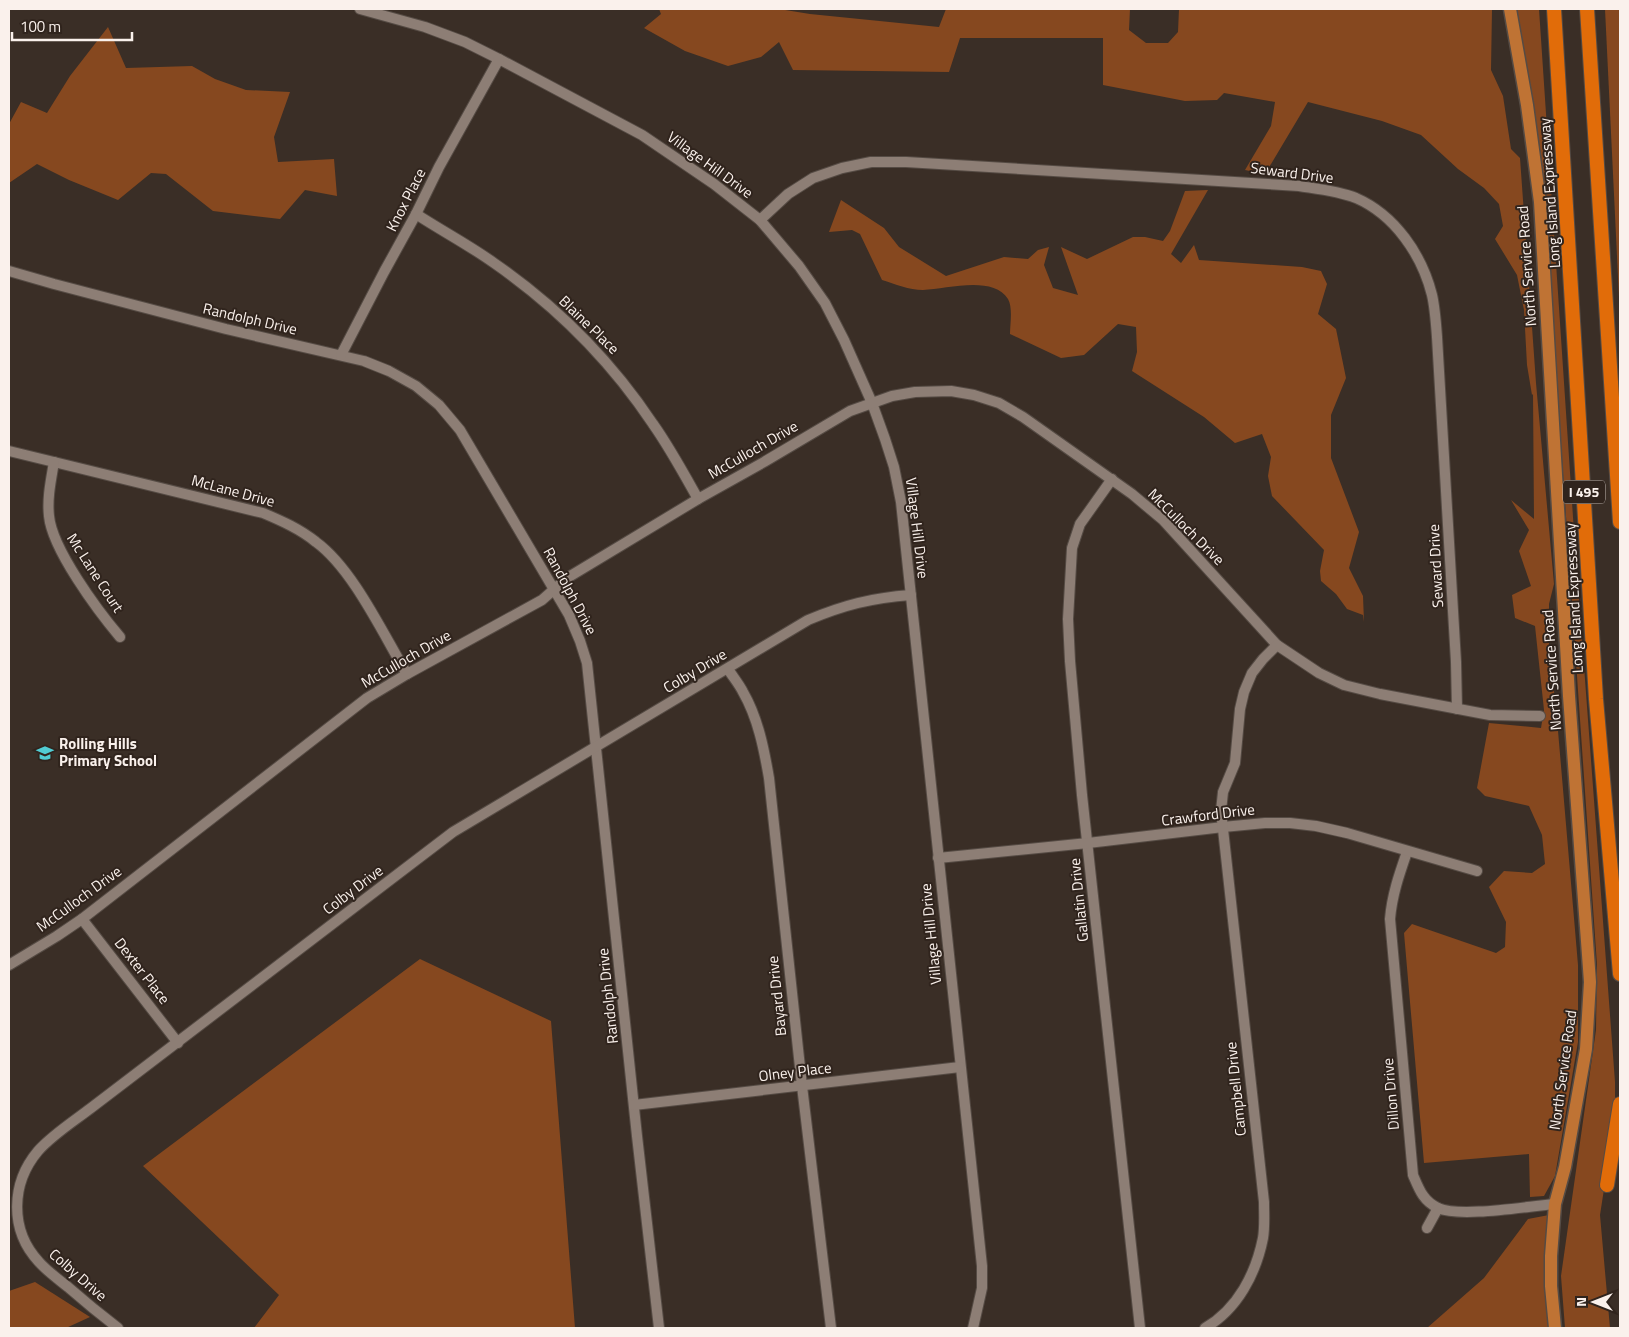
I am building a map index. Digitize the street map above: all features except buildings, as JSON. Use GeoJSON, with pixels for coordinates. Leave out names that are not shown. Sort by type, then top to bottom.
{"type":"FeatureCollection","features":[{"type":"Feature","properties":{"kind":"highway","name":"Long Island Expressway"},"geometry":{"type":"LineString","coordinates":[[1554,9],[1596,699],[1620,974]]}},
{"type":"Feature","properties":{"kind":"highway","name":"I 495"},"geometry":{"type":"LineString","coordinates":[[1587,9],[1620,522]]}},
{"type":"Feature","properties":{"kind":"highway"},"geometry":{"type":"LineString","coordinates":[[1607,1185],[1620,1104]]}},
{"type":"Feature","properties":{"kind":"main road","name":"North Service Road"},"geometry":{"type":"LineString","coordinates":[[1510,9],[1527,105],[1540,202],[1569,696],[1590,982],[1584,1058],[1565,1166],[1555,1204],[1552,1256],[1555,1328]]}},
{"type":"Feature","properties":{"kind":"street","name":"Village Hill Drive"},"geometry":{"type":"LineString","coordinates":[[360,9],[425,27],[465,42],[642,134],[714,184],[760,220],[799,266],[825,303],[844,340],[872,404],[894,467],[901,502],[982,1266],[982,1288],[974,1328]]}},
{"type":"Feature","properties":{"kind":"street","name":"Knox Place"},"geometry":{"type":"LineString","coordinates":[[341,355],[439,167],[499,59]]}},
{"type":"Feature","properties":{"kind":"street","name":"Seward Drive"},"geometry":{"type":"LineString","coordinates":[[760,220],[788,194],[814,178],[842,168],[872,162],[906,162],[1299,186],[1329,190],[1357,199],[1382,214],[1404,235],[1422,265],[1432,296],[1438,337],[1456,652],[1457,709]]}},
{"type":"Feature","properties":{"kind":"street","name":"Blaine Place"},"geometry":{"type":"LineString","coordinates":[[416,214],[493,262],[525,286],[604,359],[654,424],[698,499]]}},
{"type":"Feature","properties":{"kind":"street","name":"Randolph Drive"},"geometry":{"type":"LineString","coordinates":[[9,271],[207,324],[364,361],[389,371],[416,386],[439,405],[460,430],[478,458],[569,615],[587,663],[659,1328]]}},
{"type":"Feature","properties":{"kind":"street","name":"McCulloch Drive"},"geometry":{"type":"LineString","coordinates":[[9,965],[82,919],[367,698],[406,674],[542,600],[567,578],[850,411],[892,396],[915,392],[951,391],[974,395],[1000,404],[1023,416],[1112,479],[1163,520],[1277,645],[1319,673],[1344,684],[1380,694],[1457,709],[1490,715],[1540,716]]}},
{"type":"Feature","properties":{"kind":"street","name":"McLane Drive"},"geometry":{"type":"LineString","coordinates":[[9,450],[263,513],[294,527],[318,543],[338,563],[354,584],[406,674]]}},
{"type":"Feature","properties":{"kind":"street","name":"Mc Lane Court"},"geometry":{"type":"LineString","coordinates":[[54,462],[49,494],[49,516],[54,538],[103,616],[120,637]]}},
{"type":"Feature","properties":{"kind":"street","name":"Gallatin Drive"},"geometry":{"type":"LineString","coordinates":[[1112,479],[1080,524],[1072,548],[1068,619],[1070,661],[1088,843],[1140,1328]]}},
{"type":"Feature","properties":{"kind":"street","name":"Colby Drive"},"geometry":{"type":"LineString","coordinates":[[118,1328],[38,1262],[26,1244],[18,1226],[12,1208],[22,1176],[28,1164],[40,1150],[91,1108],[453,832],[808,620],[855,603],[881,597],[911,595]]}},
{"type":"Feature","properties":{"kind":"street","name":"Campbell Drive"},"geometry":{"type":"LineString","coordinates":[[1205,1328],[1228,1310],[1243,1291],[1254,1269],[1263,1236],[1264,1202],[1221,811],[1223,792],[1235,763],[1240,709],[1244,692],[1257,666],[1277,645]]}},
{"type":"Feature","properties":{"kind":"street","name":"Bayard Drive"},"geometry":{"type":"LineString","coordinates":[[728,669],[744,692],[756,720],[763,744],[769,778],[802,1086],[831,1328]]}},
{"type":"Feature","properties":{"kind":"street","name":"Crawford Drive"},"geometry":{"type":"LineString","coordinates":[[938,858],[1265,823],[1316,826],[1347,833],[1477,871]]}},
{"type":"Feature","properties":{"kind":"street","name":"Dillon Drive"},"geometry":{"type":"LineString","coordinates":[[1407,852],[1391,901],[1390,919],[1413,1175],[1421,1194],[1438,1208]]}},
{"type":"Feature","properties":{"kind":"street","name":"Dexter Place"},"geometry":{"type":"LineString","coordinates":[[82,919],[178,1042]]}},
{"type":"Feature","properties":{"kind":"street","name":"Olney Place"},"geometry":{"type":"LineString","coordinates":[[634,1105],[960,1067]]}},
{"type":"Feature","properties":{"kind":"street"},"geometry":{"type":"LineString","coordinates":[[1427,1228],[1438,1208],[1455,1212],[1478,1212],[1555,1204]]}},
{"type":"Feature","properties":{"kind":"shaded area"},"geometry":{"type":"Polygon","coordinates":[[[659,9],[779,9],[810,14],[939,27],[946,9],[1130,9],[1129,30],[1146,43],[1168,43],[1178,32],[1179,9],[1492,9],[1491,70],[1503,96],[1511,149],[1520,158],[1536,383],[1554,584],[1549,604],[1549,646],[1578,965],[1578,1042],[1555,1176],[1544,1196],[1530,1197],[1529,1154],[1424,1163],[1404,933],[1412,924],[1496,953],[1505,947],[1506,922],[1489,887],[1504,871],[1532,873],[1545,864],[1542,835],[1529,806],[1485,796],[1477,788],[1489,723],[1541,728],[1544,710],[1535,626],[1515,618],[1512,595],[1531,586],[1519,551],[1529,530],[1511,500],[1534,519],[1533,394],[1527,365],[1524,310],[1517,275],[1495,239],[1503,226],[1499,204],[1484,188],[1458,169],[1421,135],[1382,121],[1308,102],[1265,174],[1245,170],[1271,126],[1275,102],[1224,93],[1217,100],[1185,101],[1103,85],[1103,38],[960,38],[949,72],[793,70],[779,42],[761,57],[728,66],[685,51],[644,28],[661,14],[659,9]]]}},
{"type":"Feature","properties":{"kind":"shaded area"},"geometry":{"type":"Polygon","coordinates":[[[1517,9],[1539,9],[1574,532],[1615,1082],[1615,1118],[1600,1215],[1610,1328],[1565,1328],[1561,1276],[1596,1030],[1597,965],[1541,155],[1517,9]]]}},
{"type":"Feature","properties":{"kind":"shaded area"},"geometry":{"type":"Polygon","coordinates":[[[1605,9],[1620,9],[1620,318],[1605,9]]]}},
{"type":"Feature","properties":{"kind":"shaded area"},"geometry":{"type":"Polygon","coordinates":[[[108,27],[126,68],[192,66],[215,79],[246,90],[290,92],[274,137],[278,162],[334,159],[337,196],[305,190],[280,219],[213,211],[166,174],[151,173],[118,200],[69,180],[37,164],[9,183],[9,124],[21,102],[47,113],[70,76],[108,27]]]}},
{"type":"Feature","properties":{"kind":"shaded area"},"geometry":{"type":"Polygon","coordinates":[[[1208,190],[1171,254],[1181,263],[1194,245],[1199,260],[1302,267],[1321,271],[1327,284],[1318,314],[1336,329],[1346,378],[1331,415],[1331,458],[1359,532],[1349,568],[1363,596],[1364,622],[1363,615],[1347,609],[1336,594],[1321,581],[1320,571],[1324,550],[1272,496],[1268,476],[1271,457],[1262,434],[1235,443],[1204,417],[1132,371],[1137,352],[1136,327],[1118,324],[1084,355],[1061,358],[1010,334],[1011,316],[1008,299],[992,287],[969,285],[918,290],[882,280],[860,234],[852,230],[829,232],[841,200],[884,228],[899,247],[946,276],[1004,257],[1028,259],[1038,250],[1049,247],[1044,265],[1053,288],[1078,295],[1061,247],[1087,259],[1133,237],[1145,237],[1163,241],[1170,231],[1185,191],[1208,190]]]}},
{"type":"Feature","properties":{"kind":"shaded area"},"geometry":{"type":"Polygon","coordinates":[[[420,959],[551,1021],[575,1328],[254,1328],[279,1295],[143,1166],[420,959]]]}},
{"type":"Feature","properties":{"kind":"shaded area"},"geometry":{"type":"Polygon","coordinates":[[[1549,1215],[1545,1284],[1549,1328],[1427,1328],[1484,1278],[1528,1219],[1549,1215]]]}},
{"type":"Feature","properties":{"kind":"shaded area"},"geometry":{"type":"Polygon","coordinates":[[[35,1282],[90,1317],[66,1328],[9,1328],[9,1291],[35,1282]]]}},
{"type":"Feature","properties":{"kind":"place","name":"Rolling Hills Primary School"},"geometry":{"type":"Point","coordinates":[45,753]}}]}
